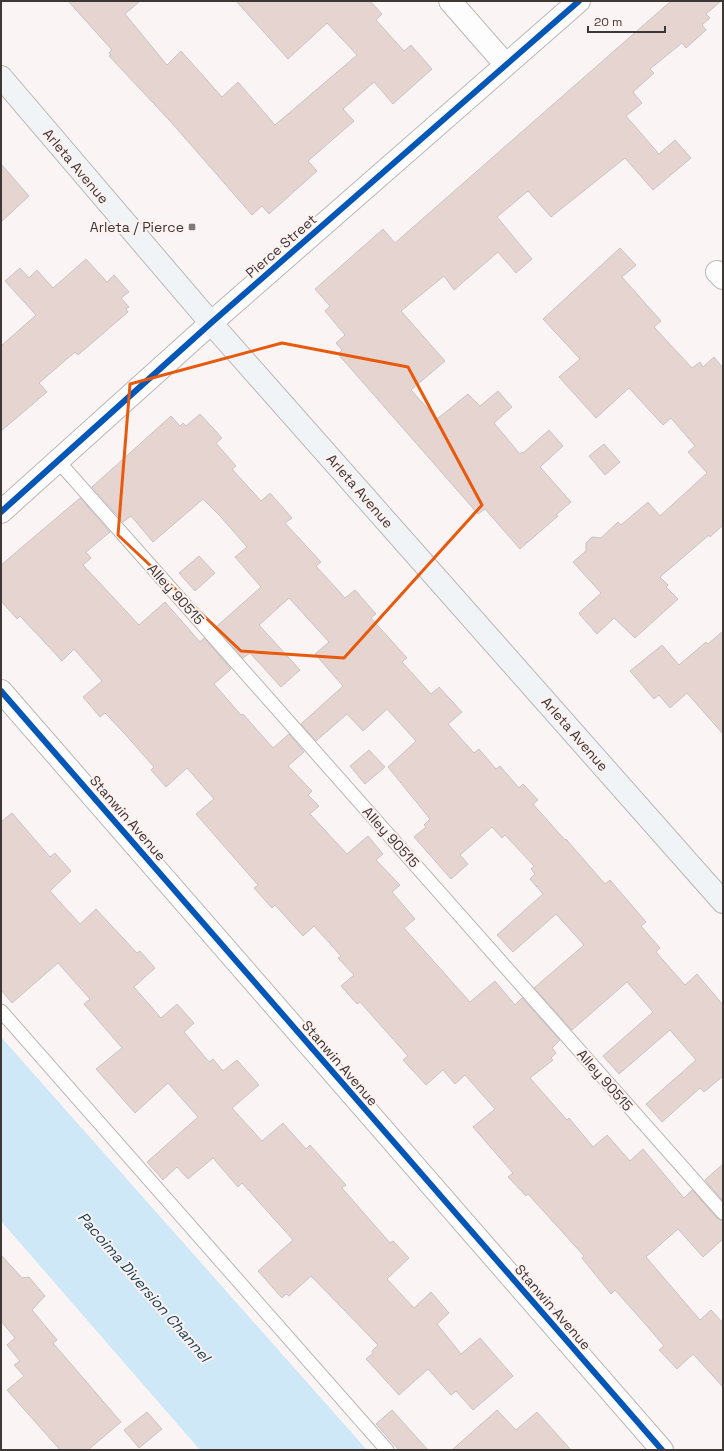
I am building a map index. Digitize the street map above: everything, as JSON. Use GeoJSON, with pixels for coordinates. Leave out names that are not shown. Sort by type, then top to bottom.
{"type":"FeatureCollection","features":[{"type":"Feature","properties":{"kind":"main road","name":"Arleta Avenue"},"geometry":{"type":"LineString","coordinates":[[1,77],[211,323],[723,902]]}},
{"type":"Feature","properties":{"kind":"street"},"geometry":{"type":"LineString","coordinates":[[450,1],[506,65]]}},
{"type":"Feature","properties":{"kind":"street","name":"Pierce Street"},"geometry":{"type":"LineString","coordinates":[[1,512],[211,323],[579,1]]}},
{"type":"Feature","properties":{"kind":"street","name":"Stanwin Avenue"},"geometry":{"type":"LineString","coordinates":[[1,691],[662,1450]]}},
{"type":"Feature","properties":{"kind":"lane","name":"Alley 90515"},"geometry":{"type":"LineString","coordinates":[[58,462],[723,1213]]}},
{"type":"Feature","properties":{"kind":"lane"},"geometry":{"type":"LineString","coordinates":[[1,1011],[387,1450]]}},
{"type":"Feature","properties":{"kind":"highlighted area"},"geometry":{"type":"Polygon","coordinates":[[[282,343],[408,367],[482,505],[344,658],[241,651],[118,535],[130,384],[282,343]]]}},
{"type":"Feature","properties":{"kind":"water","name":"Pacoima Diversion Channel"},"geometry":{"type":"Polygon","coordinates":[[[1,1037],[367,1450],[200,1450],[1,1221],[1,1037]]]}},
{"type":"Feature","properties":{"kind":"building"},"geometry":{"type":"Polygon","coordinates":[[[68,1],[140,1],[125,14],[167,65],[181,51],[222,97],[238,82],[275,125],[357,55],[327,23],[288,59],[236,1],[370,1],[382,14],[376,20],[404,51],[411,45],[432,69],[393,104],[374,82],[343,109],[354,121],[308,161],[317,171],[269,214],[262,206],[252,215],[171,122],[109,56],[111,55],[109,53],[112,50],[68,1]]]}},
{"type":"Feature","properties":{"kind":"building"},"geometry":{"type":"Polygon","coordinates":[[[671,1],[721,1],[706,14],[710,18],[702,25],[706,30],[686,48],[682,43],[650,69],[654,73],[633,92],[642,103],[626,116],[659,154],[675,140],[691,158],[653,190],[625,158],[551,217],[528,191],[497,217],[532,259],[516,273],[498,252],[454,290],[444,276],[401,311],[445,361],[411,390],[437,419],[468,394],[480,406],[498,391],[512,407],[494,423],[520,454],[549,430],[563,446],[540,467],[571,502],[556,515],[558,516],[520,549],[485,509],[478,514],[338,354],[342,350],[336,343],[345,335],[325,311],[330,306],[315,289],[383,229],[395,243],[671,1]]]}},
{"type":"Feature","properties":{"kind":"building"},"geometry":{"type":"Polygon","coordinates":[[[1,164],[29,196],[1,222],[1,164]]]}},
{"type":"Feature","properties":{"kind":"building"},"geometry":{"type":"Polygon","coordinates":[[[620,248],[636,265],[622,277],[661,321],[654,327],[692,368],[700,362],[703,367],[714,357],[723,368],[723,525],[660,577],[668,585],[666,587],[678,599],[635,638],[614,618],[597,634],[581,616],[579,613],[601,593],[573,562],[586,551],[586,543],[592,537],[601,538],[618,522],[621,525],[648,502],[660,516],[707,473],[688,452],[695,446],[671,418],[663,425],[629,388],[596,418],[559,377],[580,359],[543,319],[620,248]]]}},
{"type":"Feature","properties":{"kind":"building"},"geometry":{"type":"Polygon","coordinates":[[[86,259],[107,282],[114,275],[129,292],[121,298],[129,307],[126,309],[128,312],[78,355],[75,352],[39,383],[47,392],[1,431],[1,346],[36,315],[5,281],[20,268],[29,278],[37,270],[53,288],[86,259]]]}},
{"type":"Feature","properties":{"kind":"building"},"geometry":{"type":"Polygon","coordinates":[[[200,414],[222,438],[216,443],[236,466],[232,469],[261,501],[270,493],[292,518],[285,523],[321,562],[316,566],[345,598],[355,590],[376,614],[371,618],[407,658],[402,662],[431,694],[439,687],[462,712],[448,724],[474,753],[479,749],[496,769],[500,766],[519,788],[523,784],[538,800],[533,804],[605,884],[610,880],[646,922],[641,926],[660,948],[656,952],[685,985],[697,974],[723,1005],[723,1076],[704,1092],[700,1088],[662,1122],[646,1104],[696,1060],[670,1030],[619,1074],[603,1056],[653,1012],[627,982],[572,1030],[534,988],[584,945],[556,914],[513,952],[497,935],[543,894],[530,879],[535,874],[531,869],[534,866],[505,835],[502,838],[492,827],[460,855],[468,864],[451,879],[414,837],[426,827],[424,825],[430,819],[388,767],[416,741],[387,709],[363,731],[347,714],[316,741],[301,724],[343,686],[315,654],[329,642],[289,598],[259,625],[300,670],[281,687],[250,653],[243,658],[216,627],[261,587],[235,557],[247,547],[220,516],[203,499],[153,542],[131,516],[123,522],[92,487],[171,416],[180,426],[183,423],[186,426],[200,414]]]}},
{"type":"Feature","properties":{"kind":"building"},"geometry":{"type":"Polygon","coordinates":[[[604,444],[620,462],[605,475],[589,456],[604,444]]]}},
{"type":"Feature","properties":{"kind":"building"},"geometry":{"type":"Polygon","coordinates":[[[80,498],[110,532],[86,552],[91,558],[83,565],[139,625],[165,602],[200,642],[204,638],[231,669],[214,684],[241,715],[243,714],[273,748],[289,734],[304,752],[288,766],[312,791],[308,795],[319,806],[310,814],[347,854],[368,836],[383,854],[376,860],[400,885],[392,892],[415,919],[404,928],[470,1002],[495,981],[515,1005],[522,998],[560,1040],[552,1048],[556,1053],[551,1058],[553,1060],[530,1078],[567,1120],[569,1118],[593,1147],[607,1135],[630,1161],[643,1149],[684,1198],[692,1190],[717,1218],[723,1221],[723,1239],[703,1257],[678,1229],[646,1257],[700,1320],[711,1310],[723,1323],[723,1387],[693,1354],[677,1369],[659,1350],[664,1346],[647,1326],[615,1290],[611,1294],[582,1258],[584,1256],[528,1194],[526,1196],[508,1177],[513,1173],[473,1127],[495,1109],[465,1075],[455,1084],[443,1070],[426,1085],[403,1060],[408,1056],[360,1002],[357,1004],[341,986],[354,975],[338,958],[341,956],[314,926],[303,936],[275,905],[272,908],[254,888],[258,885],[196,814],[214,799],[187,768],[166,787],[151,770],[154,767],[124,733],[105,713],[100,717],[83,697],[102,681],[74,649],[62,661],[20,616],[17,619],[1,601],[1,565],[80,498]]]}},
{"type":"Feature","properties":{"kind":"building"},"geometry":{"type":"Polygon","coordinates":[[[199,556],[215,573],[195,591],[179,573],[199,556]]]}},
{"type":"Feature","properties":{"kind":"building"},"geometry":{"type":"Polygon","coordinates":[[[723,631],[723,734],[687,693],[670,708],[659,695],[654,699],[630,671],[662,645],[679,665],[706,642],[708,644],[723,631]]]}},
{"type":"Feature","properties":{"kind":"building"},"geometry":{"type":"Polygon","coordinates":[[[369,750],[385,767],[365,784],[350,766],[369,750]]]}},
{"type":"Feature","properties":{"kind":"building"},"geometry":{"type":"Polygon","coordinates":[[[12,813],[50,857],[55,853],[71,871],[50,891],[80,924],[96,909],[137,953],[140,951],[155,968],[134,987],[161,1018],[177,1004],[194,1023],[184,1032],[209,1062],[213,1059],[223,1071],[237,1060],[259,1085],[232,1108],[262,1141],[283,1123],[306,1149],[310,1145],[346,1185],[342,1188],[390,1243],[393,1241],[409,1258],[387,1279],[414,1308],[431,1292],[449,1313],[437,1324],[461,1354],[480,1338],[513,1376],[473,1410],[456,1391],[451,1395],[428,1369],[399,1395],[366,1359],[373,1353],[372,1351],[378,1345],[311,1276],[289,1296],[286,1294],[282,1298],[258,1271],[293,1240],[242,1183],[238,1187],[213,1158],[188,1179],[177,1167],[163,1180],[147,1162],[198,1117],[168,1083],[135,1113],[96,1069],[122,1048],[84,1004],[90,999],[58,963],[12,1003],[1,990],[1,822],[12,813]]]}},
{"type":"Feature","properties":{"kind":"building"},"geometry":{"type":"Polygon","coordinates":[[[723,1164],[723,1201],[705,1180],[723,1164]]]}},
{"type":"Feature","properties":{"kind":"building"},"geometry":{"type":"Polygon","coordinates":[[[1,1255],[22,1278],[29,1277],[45,1296],[32,1310],[57,1340],[53,1343],[121,1422],[88,1450],[60,1450],[7,1390],[24,1376],[14,1365],[20,1361],[7,1345],[15,1338],[1,1321],[1,1255]]]}},
{"type":"Feature","properties":{"kind":"building"},"geometry":{"type":"Polygon","coordinates":[[[392,1410],[428,1450],[399,1450],[376,1424],[392,1410]]]}},
{"type":"Feature","properties":{"kind":"building"},"geometry":{"type":"Polygon","coordinates":[[[497,1410],[516,1430],[537,1412],[571,1450],[452,1450],[497,1410]]]}},
{"type":"Feature","properties":{"kind":"building"},"geometry":{"type":"Polygon","coordinates":[[[147,1412],[162,1429],[139,1448],[124,1430],[147,1412]]]}},
{"type":"Feature","properties":{"kind":"cycle path"},"geometry":{"type":"LineString","coordinates":[[1,512],[211,323],[579,1]]}},
{"type":"Feature","properties":{"kind":"cycle path"},"geometry":{"type":"LineString","coordinates":[[1,691],[662,1450]]}},
{"type":"Feature","properties":{"kind":"place","name":"Arleta / Pierce"},"geometry":{"type":"Point","coordinates":[192,227]}}]}
